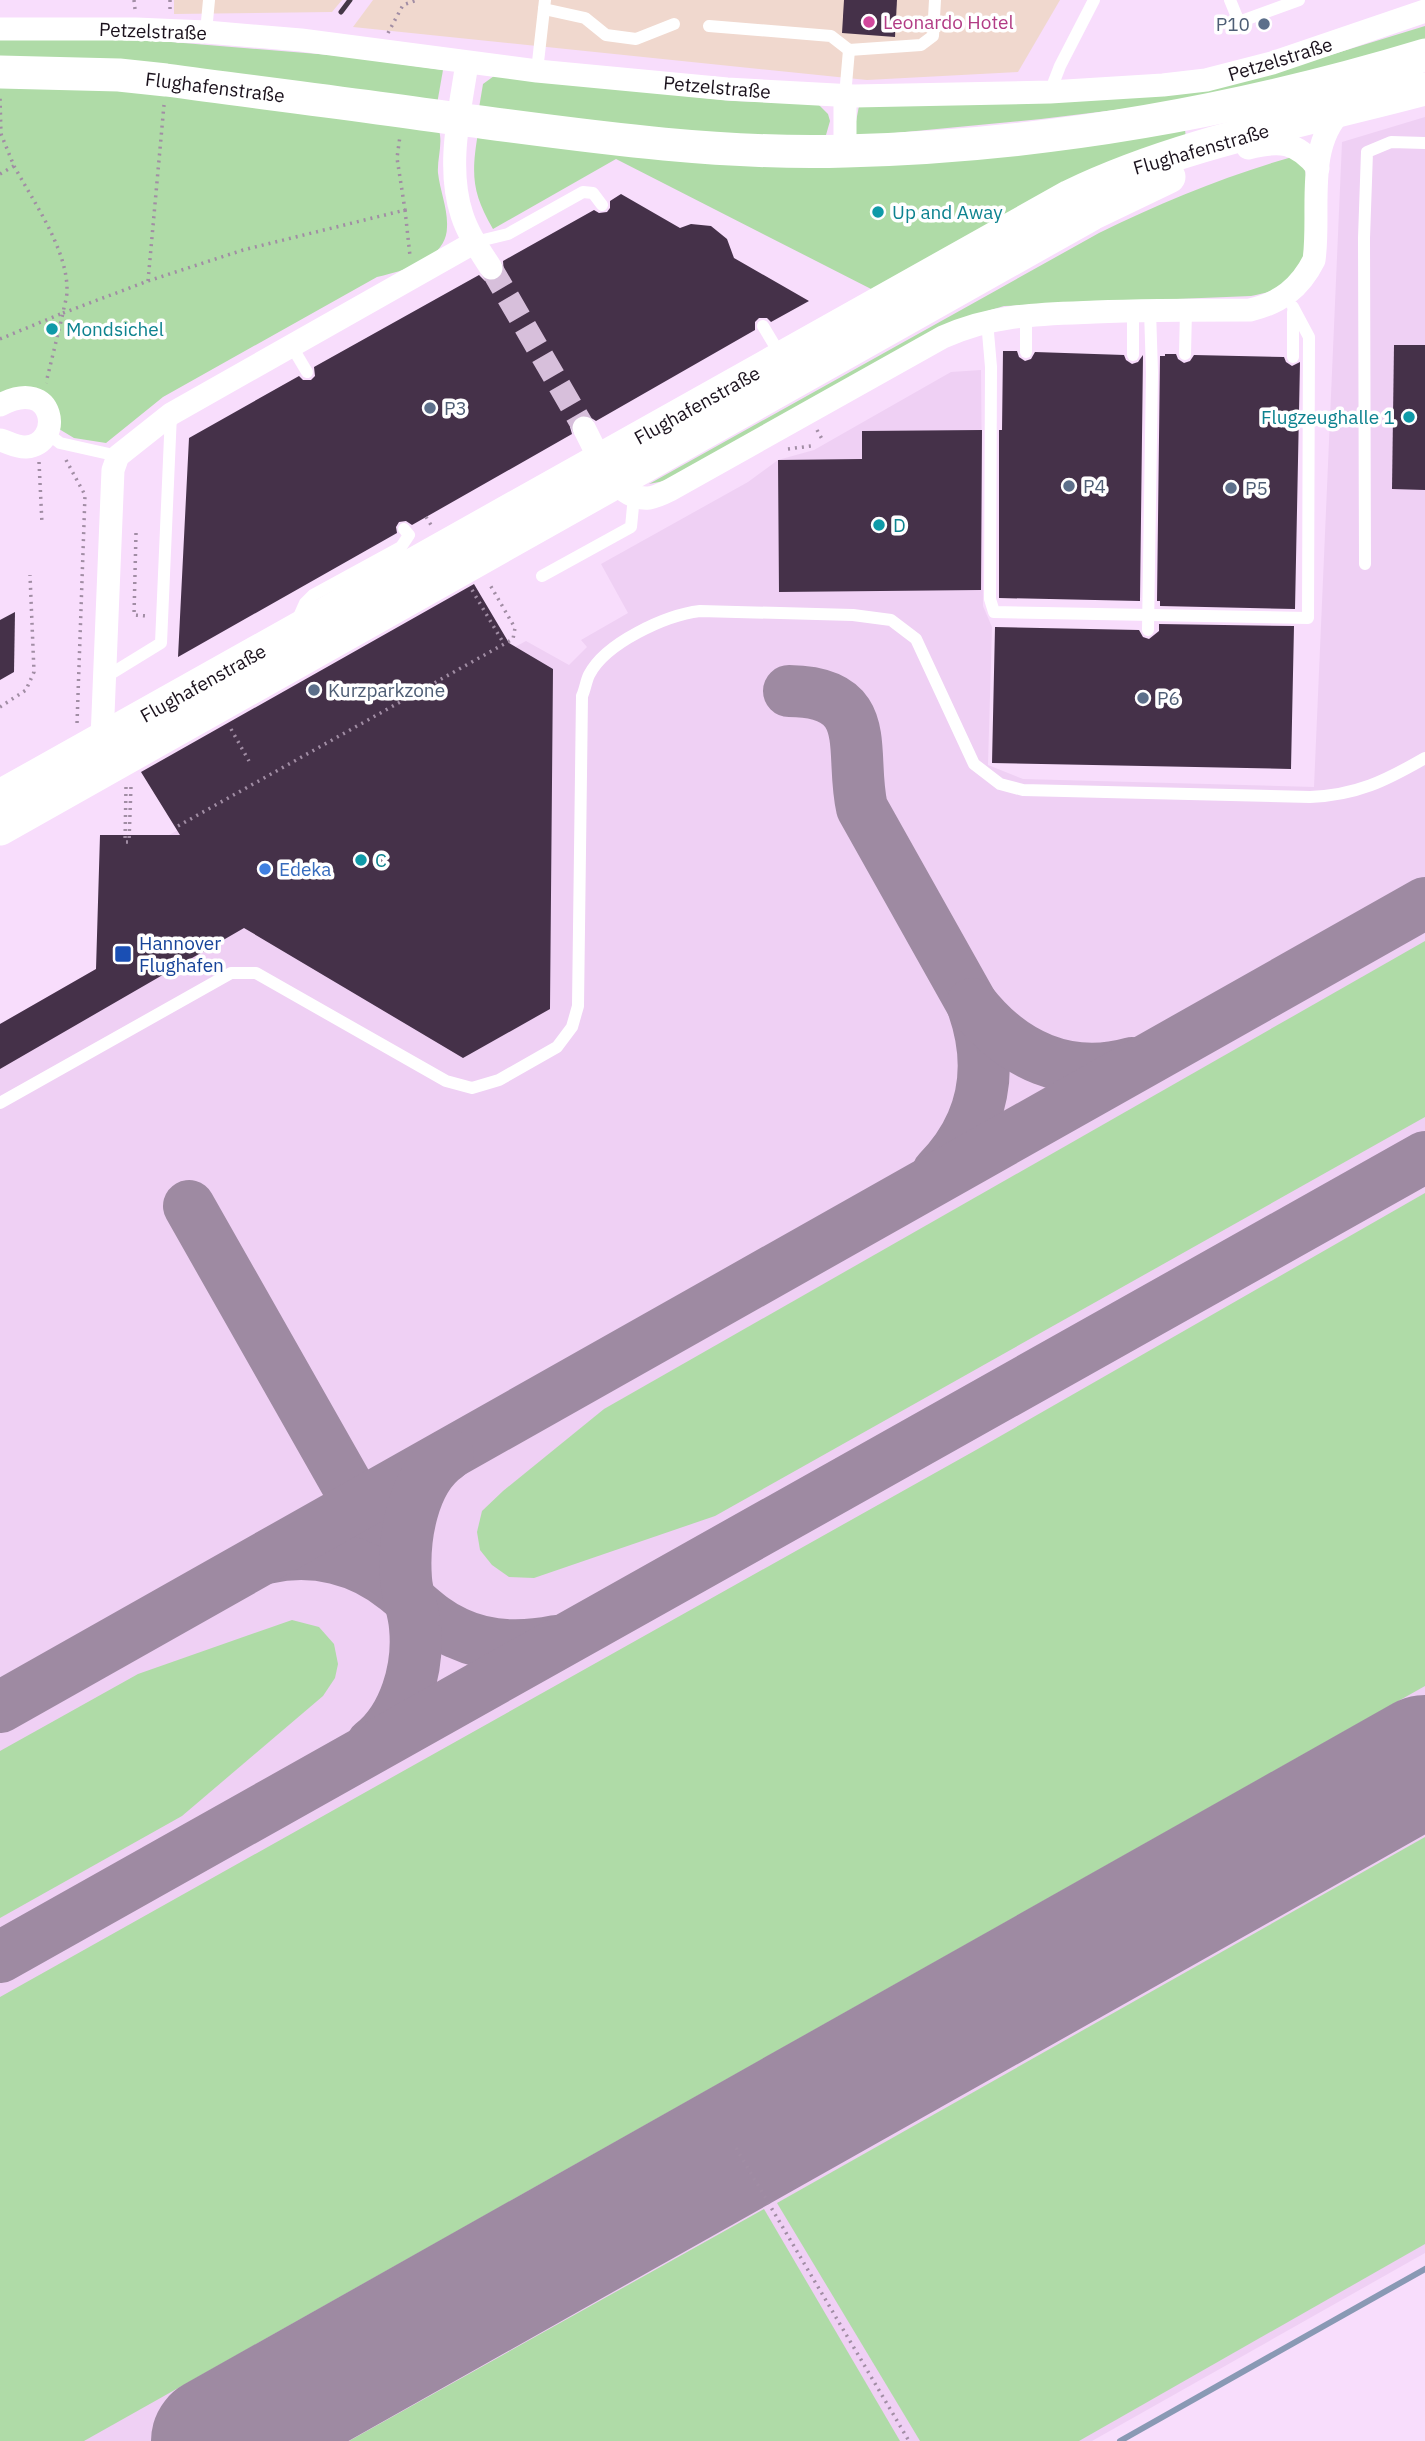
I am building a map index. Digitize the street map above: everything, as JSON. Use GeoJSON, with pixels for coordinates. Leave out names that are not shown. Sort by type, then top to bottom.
{"type":"FeatureCollection","features":[{"type":"Feature","properties":{"kind":"main road","name":"Flughafenstraße"},"geometry":{"type":"LineString","coordinates":[[0,72],[119,75],[166,80],[551,131],[681,145],[845,151],[998,142],[1150,121],[1321,84],[1425,55]]}},
{"type":"Feature","properties":{"kind":"main road","name":"Flughafenstraße"},"geometry":{"type":"LineString","coordinates":[[0,796],[89,732],[294,632],[1093,184],[1187,151],[1425,89]]}},
{"type":"Feature","properties":{"kind":"main road","name":"Flughafenstraße"},"geometry":{"type":"LineString","coordinates":[[0,829],[997,267],[1133,193],[1238,151],[1286,125]]}},
{"type":"Feature","properties":{"kind":"street","name":"Petzelstraße"},"geometry":{"type":"LineString","coordinates":[[0,29],[206,32],[301,40],[537,71],[727,89],[845,96],[1050,92],[1163,85],[1235,74],[1425,11]]}},
{"type":"Feature","properties":{"kind":"street"},"geometry":{"type":"LineString","coordinates":[[467,62],[459,119],[455,186],[462,216],[491,268]]}},
{"type":"Feature","properties":{"kind":"street"},"geometry":{"type":"LineString","coordinates":[[845,96],[845,151]]}},
{"type":"Feature","properties":{"kind":"street"},"geometry":{"type":"LineString","coordinates":[[584,428],[617,484],[629,495],[649,498],[670,490],[943,337],[987,321],[1026,315],[1142,310],[1250,310],[1292,299],[1314,260],[1318,168],[1326,130],[1331,120],[1342,110]]}},
{"type":"Feature","properties":{"kind":"street"},"geometry":{"type":"LineString","coordinates":[[1238,151],[1259,145],[1289,144],[1304,153],[1318,168]]}},
{"type":"Feature","properties":{"kind":"street"},"geometry":{"type":"LineString","coordinates":[[89,732],[104,678],[113,470],[118,456],[171,414],[475,242]]}},
{"type":"Feature","properties":{"kind":"street"},"geometry":{"type":"LineString","coordinates":[[0,405],[18,397],[35,398],[47,409],[54,438],[27,447],[0,440]]}},
{"type":"Feature","properties":{"kind":"lane"},"geometry":{"type":"LineString","coordinates":[[206,32],[209,0]]}},
{"type":"Feature","properties":{"kind":"lane"},"geometry":{"type":"LineString","coordinates":[[709,26],[831,36],[849,50],[921,45],[933,36],[934,0]]}},
{"type":"Feature","properties":{"kind":"lane"},"geometry":{"type":"LineString","coordinates":[[1050,92],[1060,66],[1094,0]]}},
{"type":"Feature","properties":{"kind":"lane"},"geometry":{"type":"LineString","coordinates":[[1230,0],[1239,22],[1299,0]]}},
{"type":"Feature","properties":{"kind":"lane"},"geometry":{"type":"LineString","coordinates":[[537,71],[544,5],[585,18],[606,36],[636,39],[674,23]]}},
{"type":"Feature","properties":{"kind":"lane"},"geometry":{"type":"LineString","coordinates":[[845,96],[849,50]]}},
{"type":"Feature","properties":{"kind":"lane"},"geometry":{"type":"LineString","coordinates":[[1365,564],[1364,238],[1367,152],[1391,142],[1425,143]]}},
{"type":"Feature","properties":{"kind":"lane"},"geometry":{"type":"LineString","coordinates":[[475,242],[508,234],[583,192],[593,193],[602,205]]}},
{"type":"Feature","properties":{"kind":"lane"},"geometry":{"type":"LineString","coordinates":[[1292,299],[1293,357]]}},
{"type":"Feature","properties":{"kind":"lane"},"geometry":{"type":"LineString","coordinates":[[987,321],[991,368],[990,599],[993,612],[1308,618],[1309,337],[1292,299]]}},
{"type":"Feature","properties":{"kind":"lane"},"geometry":{"type":"LineString","coordinates":[[1142,310],[1152,373],[1148,630]]}},
{"type":"Feature","properties":{"kind":"lane"},"geometry":{"type":"LineString","coordinates":[[1133,355],[1142,310]]}},
{"type":"Feature","properties":{"kind":"lane"},"geometry":{"type":"LineString","coordinates":[[1185,354],[1186,310]]}},
{"type":"Feature","properties":{"kind":"lane"},"geometry":{"type":"LineString","coordinates":[[1026,315],[1026,352]]}},
{"type":"Feature","properties":{"kind":"lane"},"geometry":{"type":"LineString","coordinates":[[763,326],[782,357]]}},
{"type":"Feature","properties":{"kind":"lane"},"geometry":{"type":"LineString","coordinates":[[291,345],[307,372]]}},
{"type":"Feature","properties":{"kind":"lane"},"geometry":{"type":"LineString","coordinates":[[104,678],[161,643],[171,414]]}},
{"type":"Feature","properties":{"kind":"lane"},"geometry":{"type":"LineString","coordinates":[[54,438],[118,456]]}},
{"type":"Feature","properties":{"kind":"lane"},"geometry":{"type":"LineString","coordinates":[[542,576],[631,527],[635,496]]}},
{"type":"Feature","properties":{"kind":"lane"},"geometry":{"type":"LineString","coordinates":[[294,632],[305,603],[313,595],[401,547],[409,535],[404,529]]}},
{"type":"Feature","properties":{"kind":"lane"},"geometry":{"type":"LineString","coordinates":[[346,577],[353,567],[349,560]]}},
{"type":"Feature","properties":{"kind":"lane"},"geometry":{"type":"LineString","coordinates":[[0,1102],[231,973],[256,973],[446,1081],[472,1088],[499,1080],[556,1047],[572,1027],[578,1006],[582,696],[589,674],[610,650],[663,620],[681,613],[700,611],[853,615],[891,620],[916,639],[974,764],[1000,784],[1023,790],[1338,796],[1390,778],[1425,758]]}},
{"type":"Feature","properties":{"kind":"path"},"geometry":{"type":"LineString","coordinates":[[384,51],[388,32],[403,5],[417,0]]}},
{"type":"Feature","properties":{"kind":"path"},"geometry":{"type":"LineString","coordinates":[[148,281],[166,80]]}},
{"type":"Feature","properties":{"kind":"path"},"geometry":{"type":"LineString","coordinates":[[0,97],[1,134],[14,166],[51,235],[62,263],[67,290],[43,392]]}},
{"type":"Feature","properties":{"kind":"path"},"geometry":{"type":"LineString","coordinates":[[401,134],[397,158],[411,257],[419,273]]}},
{"type":"Feature","properties":{"kind":"path"},"geometry":{"type":"LineString","coordinates":[[0,174],[14,166]]}},
{"type":"Feature","properties":{"kind":"path"},"geometry":{"type":"LineString","coordinates":[[0,339],[148,281],[255,247],[405,210]]}},
{"type":"Feature","properties":{"kind":"path"},"geometry":{"type":"LineString","coordinates":[[807,413],[822,439]]}},
{"type":"Feature","properties":{"kind":"path"},"geometry":{"type":"LineString","coordinates":[[54,438],[85,495],[89,732]]}},
{"type":"Feature","properties":{"kind":"path"},"geometry":{"type":"LineString","coordinates":[[27,447],[39,461],[42,524]]}},
{"type":"Feature","properties":{"kind":"path"},"geometry":{"type":"LineString","coordinates":[[136,533],[134,615],[148,615]]}},
{"type":"Feature","properties":{"kind":"path"},"geometry":{"type":"LineString","coordinates":[[178,826],[513,639],[515,628],[484,574]]}},
{"type":"Feature","properties":{"kind":"path"},"geometry":{"type":"LineString","coordinates":[[0,707],[26,690],[34,672],[30,575]]}},
{"type":"Feature","properties":{"kind":"path"},"geometry":{"type":"LineString","coordinates":[[218,706],[249,761]]}},
{"type":"Feature","properties":{"kind":"path"},"geometry":{"type":"LineString","coordinates":[[129,780],[129,842],[125,842],[129,780]]}},
{"type":"Feature","properties":{"kind":"path"},"geometry":{"type":"LineString","coordinates":[[736,2148],[909,2441]]}},
{"type":"Feature","properties":{"kind":"shaded area"},"geometry":{"type":"Polygon","coordinates":[[[174,0],[342,0],[332,12],[174,14],[174,0]]]}},
{"type":"Feature","properties":{"kind":"shaded area"},"geometry":{"type":"Polygon","coordinates":[[[373,0],[1060,0],[1018,72],[867,80],[353,27],[373,0]]]}},
{"type":"Feature","properties":{"kind":"shaded area"},"geometry":{"type":"Polygon","coordinates":[[[1425,117],[1425,2253],[1092,2441],[0,2441],[0,1024],[96,969],[169,835],[526,641],[569,665],[587,647],[581,640],[628,613],[601,564],[748,482],[778,460],[814,450],[951,372],[981,370],[983,606],[992,627],[988,765],[1023,779],[1314,787],[1342,142],[1425,117]]]}},
{"type":"Feature","properties":{"kind":"green space"},"geometry":{"type":"Polygon","coordinates":[[[1425,26],[1425,43],[1263,92],[1041,119],[853,137],[859,106],[1255,78],[1425,26]]]}},
{"type":"Feature","properties":{"kind":"green space"},"geometry":{"type":"Polygon","coordinates":[[[0,39],[135,39],[342,56],[443,70],[437,104],[0,63],[0,39]]]}},
{"type":"Feature","properties":{"kind":"green space"},"geometry":{"type":"Polygon","coordinates":[[[494,76],[733,101],[818,104],[828,114],[830,121],[826,135],[729,137],[479,108],[483,84],[494,76]]]}},
{"type":"Feature","properties":{"kind":"green space"},"geometry":{"type":"Polygon","coordinates":[[[0,87],[113,89],[439,130],[438,173],[446,214],[445,238],[440,248],[421,262],[377,277],[163,397],[106,443],[74,438],[59,429],[59,417],[0,397],[0,87]]]}},
{"type":"Feature","properties":{"kind":"green space"},"geometry":{"type":"Polygon","coordinates":[[[1185,129],[1186,140],[875,291],[616,159],[493,229],[477,194],[474,172],[478,133],[612,149],[1185,129]]]}},
{"type":"Feature","properties":{"kind":"green space"},"geometry":{"type":"Polygon","coordinates":[[[1292,157],[1302,161],[1306,173],[1309,222],[1304,255],[1299,268],[1287,283],[1278,288],[1251,296],[1004,306],[951,322],[664,481],[649,484],[1099,233],[1194,190],[1292,157]]]}},
{"type":"Feature","properties":{"kind":"green space"},"geometry":{"type":"Polygon","coordinates":[[[1425,941],[1425,1117],[715,1516],[534,1578],[509,1577],[492,1565],[480,1550],[477,1532],[482,1511],[604,1409],[1425,941]]]}},
{"type":"Feature","properties":{"kind":"green space"},"geometry":{"type":"Polygon","coordinates":[[[1425,1193],[1425,1686],[84,2441],[0,2441],[0,1997],[976,1450],[1425,1193]]]}},
{"type":"Feature","properties":{"kind":"green space"},"geometry":{"type":"Polygon","coordinates":[[[292,1620],[319,1627],[334,1644],[338,1664],[335,1678],[323,1696],[182,1816],[0,1918],[0,1751],[138,1674],[292,1620]]]}},
{"type":"Feature","properties":{"kind":"green space"},"geometry":{"type":"Polygon","coordinates":[[[1425,1837],[1425,2244],[1079,2441],[920,2441],[777,2203],[1425,1837]]]}},
{"type":"Feature","properties":{"kind":"green space"},"geometry":{"type":"Polygon","coordinates":[[[764,2209],[900,2441],[349,2441],[764,2209]]]}},
{"type":"Feature","properties":{"kind":"building","name":"Leonardo Hotel"},"geometry":{"type":"Polygon","coordinates":[[[844,0],[897,0],[895,37],[842,33],[844,0]]]}},
{"type":"Feature","properties":{"kind":"building","name":"P3"},"geometry":{"type":"Polygon","coordinates":[[[621,194],[680,228],[691,224],[711,226],[727,239],[734,258],[809,301],[771,322],[767,318],[759,318],[755,322],[755,330],[596,421],[585,414],[577,416],[570,427],[572,434],[412,525],[406,521],[399,522],[397,533],[178,657],[189,438],[299,376],[303,380],[311,380],[315,376],[314,367],[479,275],[485,281],[498,280],[504,274],[503,261],[594,210],[599,213],[607,212],[610,201],[621,194]]]}},
{"type":"Feature","properties":{"kind":"building","name":"Flugzeughalle 1"},"geometry":{"type":"Polygon","coordinates":[[[1394,345],[1425,345],[1425,490],[1392,489],[1394,345]]]}},
{"type":"Feature","properties":{"kind":"building","name":"P4"},"geometry":{"type":"Polygon","coordinates":[[[1003,351],[1017,351],[1019,357],[1025,361],[1031,359],[1035,352],[1124,355],[1132,364],[1138,362],[1143,355],[1140,601],[999,598],[999,430],[1002,430],[1003,351]]]}},
{"type":"Feature","properties":{"kind":"building","name":"P5"},"geometry":{"type":"Polygon","coordinates":[[[1176,354],[1184,363],[1190,361],[1194,355],[1284,357],[1292,366],[1300,362],[1295,609],[1160,606],[1160,601],[1157,601],[1160,356],[1176,354]]]}},
{"type":"Feature","properties":{"kind":"building","name":"D"},"geometry":{"type":"Polygon","coordinates":[[[982,430],[981,590],[779,592],[778,460],[862,459],[862,431],[982,430]]]}},
{"type":"Feature","properties":{"kind":"building","name":"C"},"geometry":{"type":"Polygon","coordinates":[[[474,584],[509,643],[553,669],[550,1009],[463,1058],[244,928],[0,1069],[0,1024],[96,969],[100,835],[180,835],[141,772],[474,584]]]}},
{"type":"Feature","properties":{"kind":"building"},"geometry":{"type":"Polygon","coordinates":[[[15,612],[14,672],[0,680],[0,620],[15,612]]]}},
{"type":"Feature","properties":{"kind":"building","name":"P6"},"geometry":{"type":"Polygon","coordinates":[[[1159,624],[1294,626],[1291,769],[992,763],[995,627],[1139,630],[1143,637],[1149,639],[1159,631],[1159,624]]]}},
{"type":"Feature","properties":{"kind":"waterway"},"geometry":{"type":"LineString","coordinates":[[1120,2441],[1425,2269]]}},
{"type":"Feature","properties":{"kind":"taxiway"},"geometry":{"type":"LineString","coordinates":[[789,691],[817,694],[836,702],[847,713],[854,728],[862,808],[972,1004],[983,1050],[981,1094],[966,1134],[954,1154],[938,1172]]}},
{"type":"Feature","properties":{"kind":"taxiway"},"geometry":{"type":"LineString","coordinates":[[0,1707],[1425,903]]}},
{"type":"Feature","properties":{"kind":"taxiway"},"geometry":{"type":"LineString","coordinates":[[972,1004],[1005,1037],[1023,1050],[1043,1059],[1086,1069],[1132,1063]]}},
{"type":"Feature","properties":{"kind":"taxiway"},"geometry":{"type":"LineString","coordinates":[[0,1957],[1425,1157]]}},
{"type":"Feature","properties":{"kind":"taxiway"},"geometry":{"type":"LineString","coordinates":[[189,1206],[409,1599]]}},
{"type":"Feature","properties":{"kind":"taxiway"},"geometry":{"type":"LineString","coordinates":[[372,1744],[393,1721],[412,1675],[416,1643],[406,1579],[408,1529],[418,1494],[426,1479],[448,1455]]}},
{"type":"Feature","properties":{"kind":"taxiway"},"geometry":{"type":"LineString","coordinates":[[267,1558],[302,1554],[352,1563],[383,1579],[440,1624],[481,1642],[518,1646],[556,1641]]}},
{"type":"Feature","properties":{"kind":"runway"},"geometry":{"type":"LineString","coordinates":[[216,2441],[1425,1760]]}},
{"type":"Feature","properties":{"kind":"tunnel"},"geometry":{"type":"LineString","coordinates":[[491,268],[584,428]]}},
{"type":"Feature","properties":{"kind":"railway"},"geometry":{"type":"LineString","coordinates":[[341,12],[350,0]]}},
{"type":"Feature","properties":{"kind":"place","name":"Leonardo Hotel"},"geometry":{"type":"Point","coordinates":[869,22]}},
{"type":"Feature","properties":{"kind":"place","name":"P10"},"geometry":{"type":"Point","coordinates":[1264,24]}},
{"type":"Feature","properties":{"kind":"place","name":"Up and Away"},"geometry":{"type":"Point","coordinates":[878,212]}},
{"type":"Feature","properties":{"kind":"place","name":"Mondsichel"},"geometry":{"type":"Point","coordinates":[52,329]}},
{"type":"Feature","properties":{"kind":"place","name":"P3"},"geometry":{"type":"Point","coordinates":[430,408]}},
{"type":"Feature","properties":{"kind":"place","name":"Flugzeughalle 1"},"geometry":{"type":"Point","coordinates":[1409,417]}},
{"type":"Feature","properties":{"kind":"place","name":"P4"},"geometry":{"type":"Point","coordinates":[1069,486]}},
{"type":"Feature","properties":{"kind":"place","name":"P5"},"geometry":{"type":"Point","coordinates":[1231,488]}},
{"type":"Feature","properties":{"kind":"place","name":"D"},"geometry":{"type":"Point","coordinates":[879,525]}},
{"type":"Feature","properties":{"kind":"place","name":"Kurzparkzone"},"geometry":{"type":"Point","coordinates":[314,690]}},
{"type":"Feature","properties":{"kind":"place","name":"P6"},"geometry":{"type":"Point","coordinates":[1143,698]}},
{"type":"Feature","properties":{"kind":"place","name":"C"},"geometry":{"type":"Point","coordinates":[361,860]}},
{"type":"Feature","properties":{"kind":"place","name":"Edeka"},"geometry":{"type":"Point","coordinates":[265,869]}},
{"type":"Feature","properties":{"kind":"place","name":"Hannover Flughafen"},"geometry":{"type":"Point","coordinates":[123,954]}}]}
